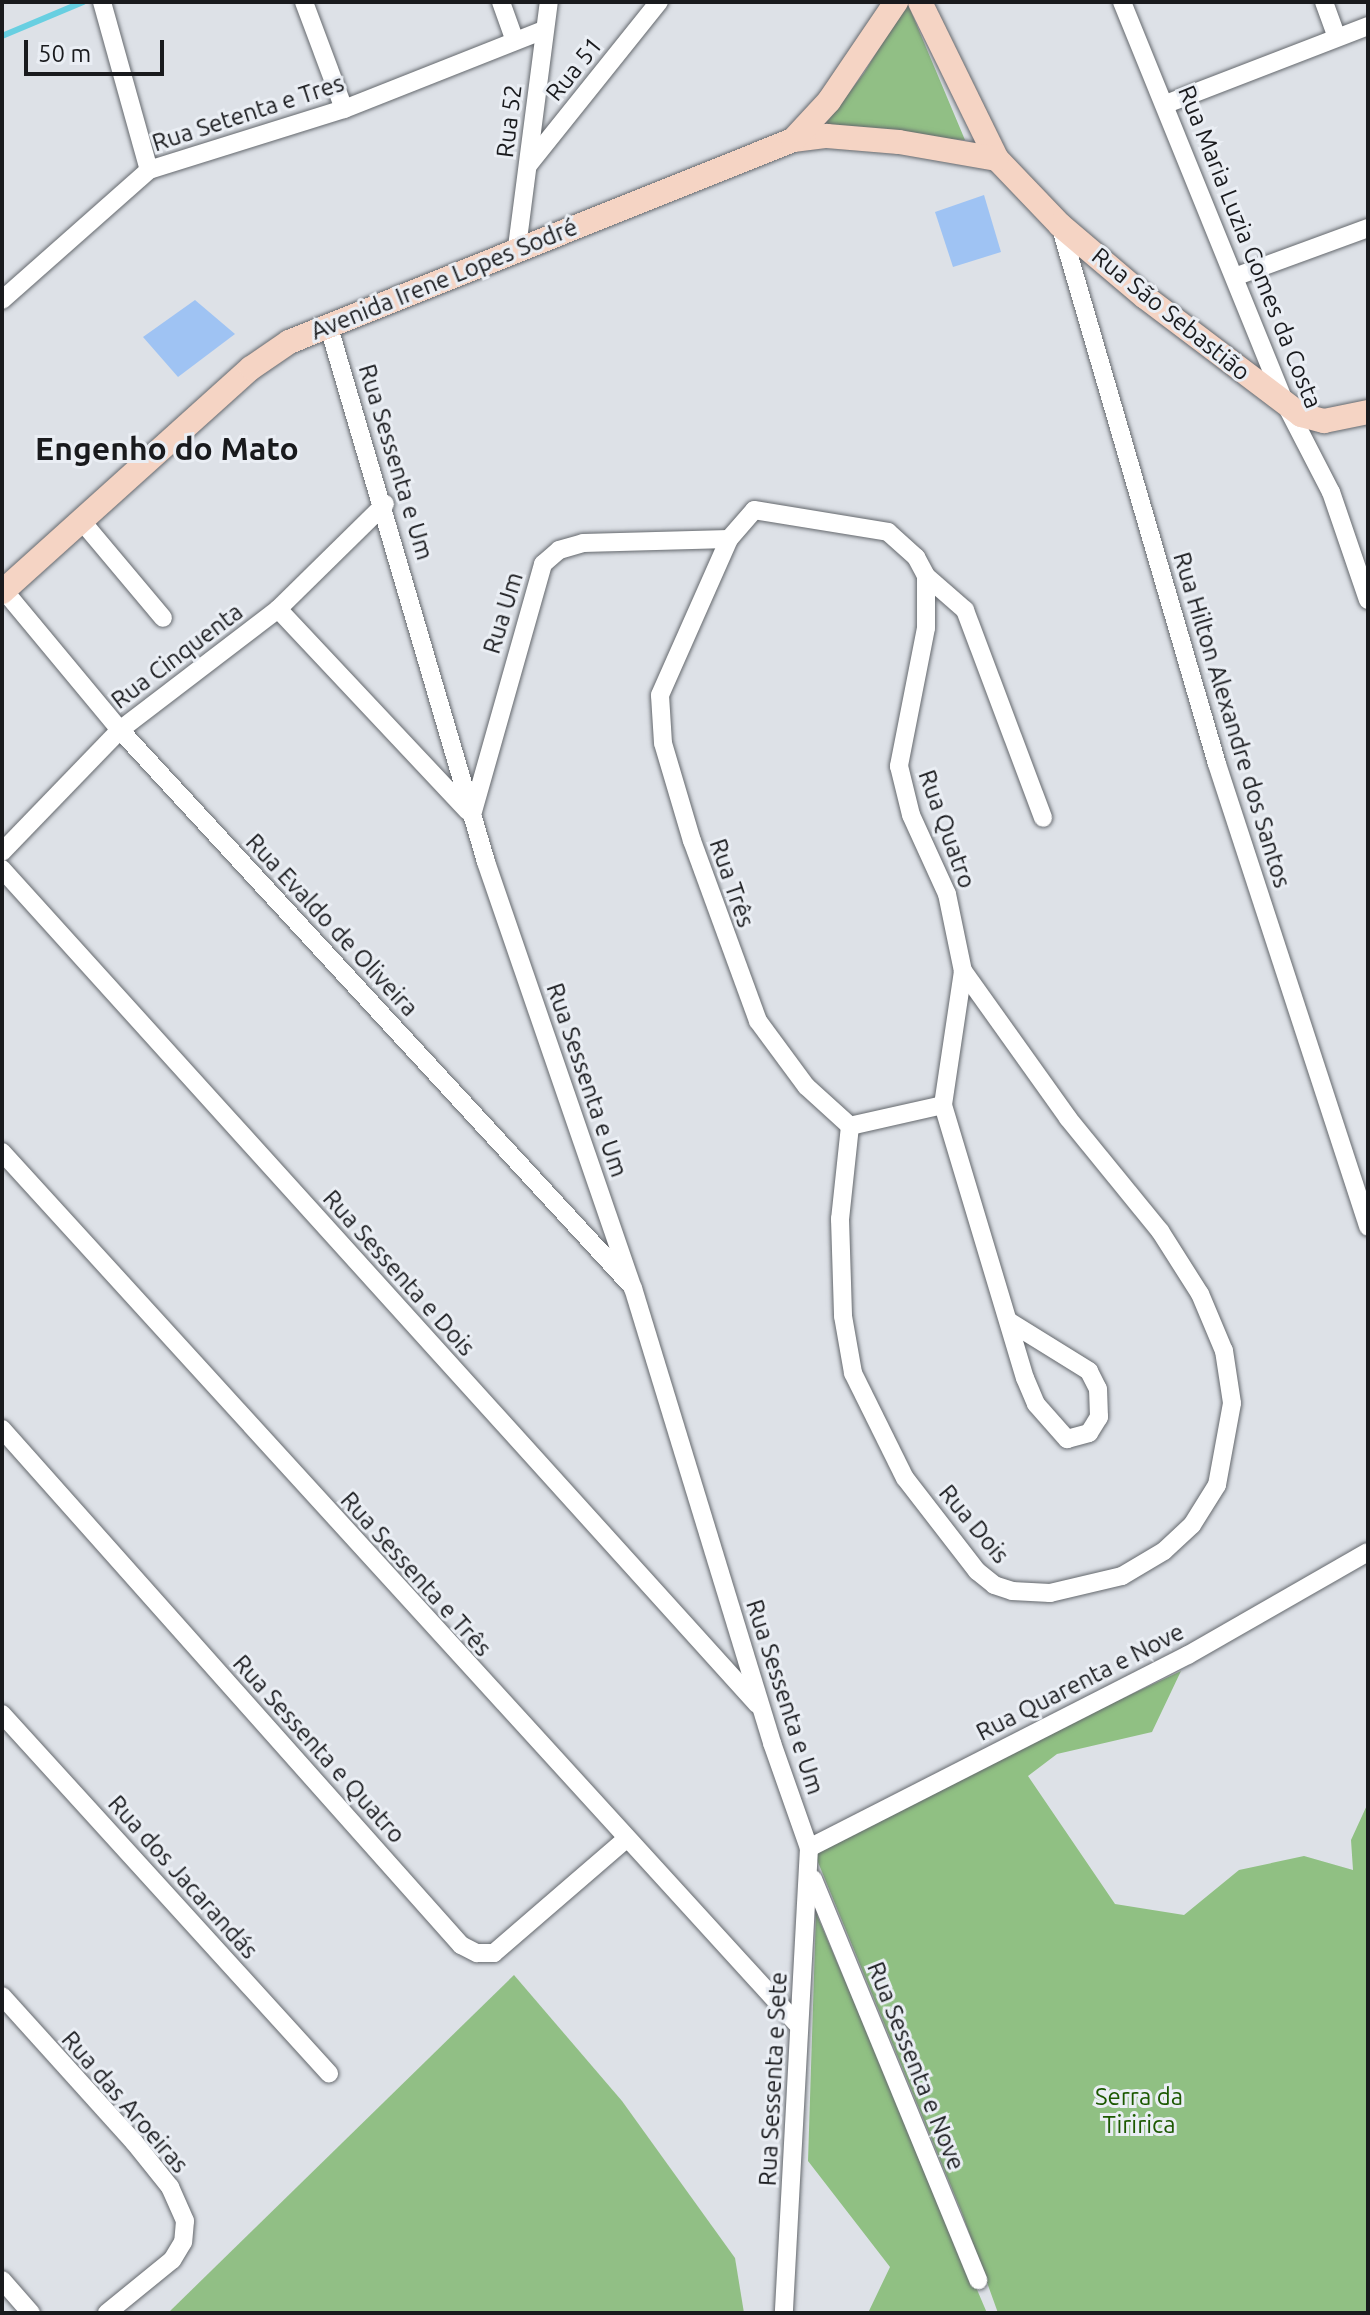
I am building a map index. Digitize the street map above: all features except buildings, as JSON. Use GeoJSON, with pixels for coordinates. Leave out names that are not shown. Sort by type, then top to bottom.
{"type":"FeatureCollection","features":[{"type":"Feature","properties":{"kind":"main road","name":"Avenida Irene Lopes Sodré"},"geometry":{"type":"LineString","coordinates":[[3,590],[251,368],[328,324],[793,140],[829,101],[896,2]]}},
{"type":"Feature","properties":{"kind":"main road","name":"Rua São Sebastião"},"geometry":{"type":"LineString","coordinates":[[920,2],[997,159],[1060,225],[1286,405],[1324,421],[1368,412]]}},
{"type":"Feature","properties":{"kind":"main road"},"geometry":{"type":"LineString","coordinates":[[793,140],[827,136],[899,142],[997,159]]}},
{"type":"Feature","properties":{"kind":"street"},"geometry":{"type":"LineString","coordinates":[[304,2],[344,109]]}},
{"type":"Feature","properties":{"kind":"street"},"geometry":{"type":"LineString","coordinates":[[501,2],[515,41]]}},
{"type":"Feature","properties":{"kind":"street","name":"Rua 52"},"geometry":{"type":"LineString","coordinates":[[517,247],[549,2]]}},
{"type":"Feature","properties":{"kind":"street","name":"Rua 51"},"geometry":{"type":"LineString","coordinates":[[527,167],[659,2]]}},
{"type":"Feature","properties":{"kind":"street","name":"Rua Maria Luzia Gomes da Costa"},"geometry":{"type":"LineString","coordinates":[[1122,2],[1237,276],[1286,405],[1331,492],[1368,600]]}},
{"type":"Feature","properties":{"kind":"street"},"geometry":{"type":"LineString","coordinates":[[1324,2],[1337,37]]}},
{"type":"Feature","properties":{"kind":"street"},"geometry":{"type":"LineString","coordinates":[[104,6],[149,170]]}},
{"type":"Feature","properties":{"kind":"street"},"geometry":{"type":"LineString","coordinates":[[1166,104],[1368,26]]}},
{"type":"Feature","properties":{"kind":"street","name":"Rua Setenta e Tres"},"geometry":{"type":"LineString","coordinates":[[3,298],[149,170],[344,109],[544,30]]}},
{"type":"Feature","properties":{"kind":"street","name":"Rua Hilton Alexandre dos Santos"},"geometry":{"type":"LineString","coordinates":[[1060,225],[1217,764],[1368,1227]]}},
{"type":"Feature","properties":{"kind":"street"},"geometry":{"type":"LineString","coordinates":[[1237,276],[1368,228]]}},
{"type":"Feature","properties":{"kind":"street","name":"Rua Sessenta e Um"},"geometry":{"type":"LineString","coordinates":[[328,324],[385,504],[472,815],[633,1288],[761,1709],[809,1848]]}},
{"type":"Feature","properties":{"kind":"street","name":"Rua Cinquenta"},"geometry":{"type":"LineString","coordinates":[[2,852],[120,730],[278,609],[385,504]]}},
{"type":"Feature","properties":{"kind":"street"},"geometry":{"type":"LineString","coordinates":[[729,539],[754,510],[866,525],[902,542],[926,576],[965,610],[1043,818]]}},
{"type":"Feature","properties":{"kind":"street"},"geometry":{"type":"LineString","coordinates":[[80,519],[163,618]]}},
{"type":"Feature","properties":{"kind":"street","name":"Rua Um"},"geometry":{"type":"LineString","coordinates":[[472,815],[543,564],[559,550],[583,543],[729,539]]}},
{"type":"Feature","properties":{"kind":"street","name":"Rua Três"},"geometry":{"type":"LineString","coordinates":[[729,539],[660,695],[663,743],[719,923],[758,1021],[784,1061],[850,1126]]}},
{"type":"Feature","properties":{"kind":"street","name":"Rua Quatro"},"geometry":{"type":"LineString","coordinates":[[926,576],[926,628],[899,766],[911,815],[947,894],[963,971],[943,1105],[1025,1378],[1050,1425],[1067,1439],[1089,1433],[1099,1417],[1098,1389],[1089,1371],[1010,1322]]}},
{"type":"Feature","properties":{"kind":"street","name":"Rua Evaldo de Oliveira"},"geometry":{"type":"LineString","coordinates":[[3,590],[120,730],[633,1288]]}},
{"type":"Feature","properties":{"kind":"street"},"geometry":{"type":"LineString","coordinates":[[278,609],[472,815]]}},
{"type":"Feature","properties":{"kind":"street","name":"Rua Sessenta e Dois"},"geometry":{"type":"LineString","coordinates":[[2,869],[761,1709]]}},
{"type":"Feature","properties":{"kind":"street","name":"Rua Dois"},"geometry":{"type":"LineString","coordinates":[[850,1126],[840,1219],[843,1316],[853,1373],[905,1478],[977,1571],[994,1585],[1012,1591],[1050,1593],[1122,1576],[1164,1551],[1192,1525],[1217,1485],[1232,1403],[1224,1351],[1200,1294],[1160,1231],[1068,1118],[963,971]]}},
{"type":"Feature","properties":{"kind":"street"},"geometry":{"type":"LineString","coordinates":[[850,1126],[943,1105]]}},
{"type":"Feature","properties":{"kind":"street","name":"Rua Sessenta e Três"},"geometry":{"type":"LineString","coordinates":[[2,1152],[625,1840],[798,2025]]}},
{"type":"Feature","properties":{"kind":"street","name":"Rua Sessenta e Quatro"},"geometry":{"type":"LineString","coordinates":[[2,1429],[461,1945],[477,1953],[494,1953],[625,1840]]}},
{"type":"Feature","properties":{"kind":"street","name":"Rua Quarenta e Nove"},"geometry":{"type":"LineString","coordinates":[[809,1848],[1188,1655],[1368,1552]]}},
{"type":"Feature","properties":{"kind":"street","name":"Rua dos Jacarandás"},"geometry":{"type":"LineString","coordinates":[[2,1714],[329,2073]]}},
{"type":"Feature","properties":{"kind":"street","name":"Rua Sessenta e Sete"},"geometry":{"type":"LineString","coordinates":[[784,2313],[809,1848]]}},
{"type":"Feature","properties":{"kind":"street","name":"Rua Sessenta e Nove"},"geometry":{"type":"LineString","coordinates":[[809,1870],[978,2280]]}},
{"type":"Feature","properties":{"kind":"street","name":"Rua das Aroeiras"},"geometry":{"type":"LineString","coordinates":[[2,1996],[143,2153],[170,2187],[185,2221],[183,2242],[172,2260],[107,2313]]}},
{"type":"Feature","properties":{"kind":"street"},"geometry":{"type":"LineString","coordinates":[[2,2280],[31,2313]]}},
{"type":"Feature","properties":{"kind":"green space"},"geometry":{"type":"Polygon","coordinates":[[[907,2],[965,140],[820,131],[864,73],[907,2]]]}},
{"type":"Feature","properties":{"kind":"green space","name":"Serra da Tiririca"},"geometry":{"type":"Polygon","coordinates":[[[1181,1671],[1152,1732],[1057,1754],[1028,1776],[1115,1904],[1184,1915],[1239,1870],[1304,1856],[1353,1870],[1351,1840],[1368,1803],[1368,2313],[998,2313],[962,2213],[813,1850],[826,1838],[1181,1671]]]}},
{"type":"Feature","properties":{"kind":"green space"},"geometry":{"type":"Polygon","coordinates":[[[816,1913],[987,2313],[868,2313],[890,2267],[808,2161],[816,1913]]]}},
{"type":"Feature","properties":{"kind":"green space"},"geometry":{"type":"Polygon","coordinates":[[[514,1975],[622,2101],[735,2258],[744,2313],[168,2313],[514,1975]]]}},
{"type":"Feature","properties":{"kind":"waterway"},"geometry":{"type":"LineString","coordinates":[[2,36],[83,2]]}},
{"type":"Feature","properties":{"kind":"district","name":"Engenho do Mato"},"geometry":{"type":"Point","coordinates":[167,448]}}]}
